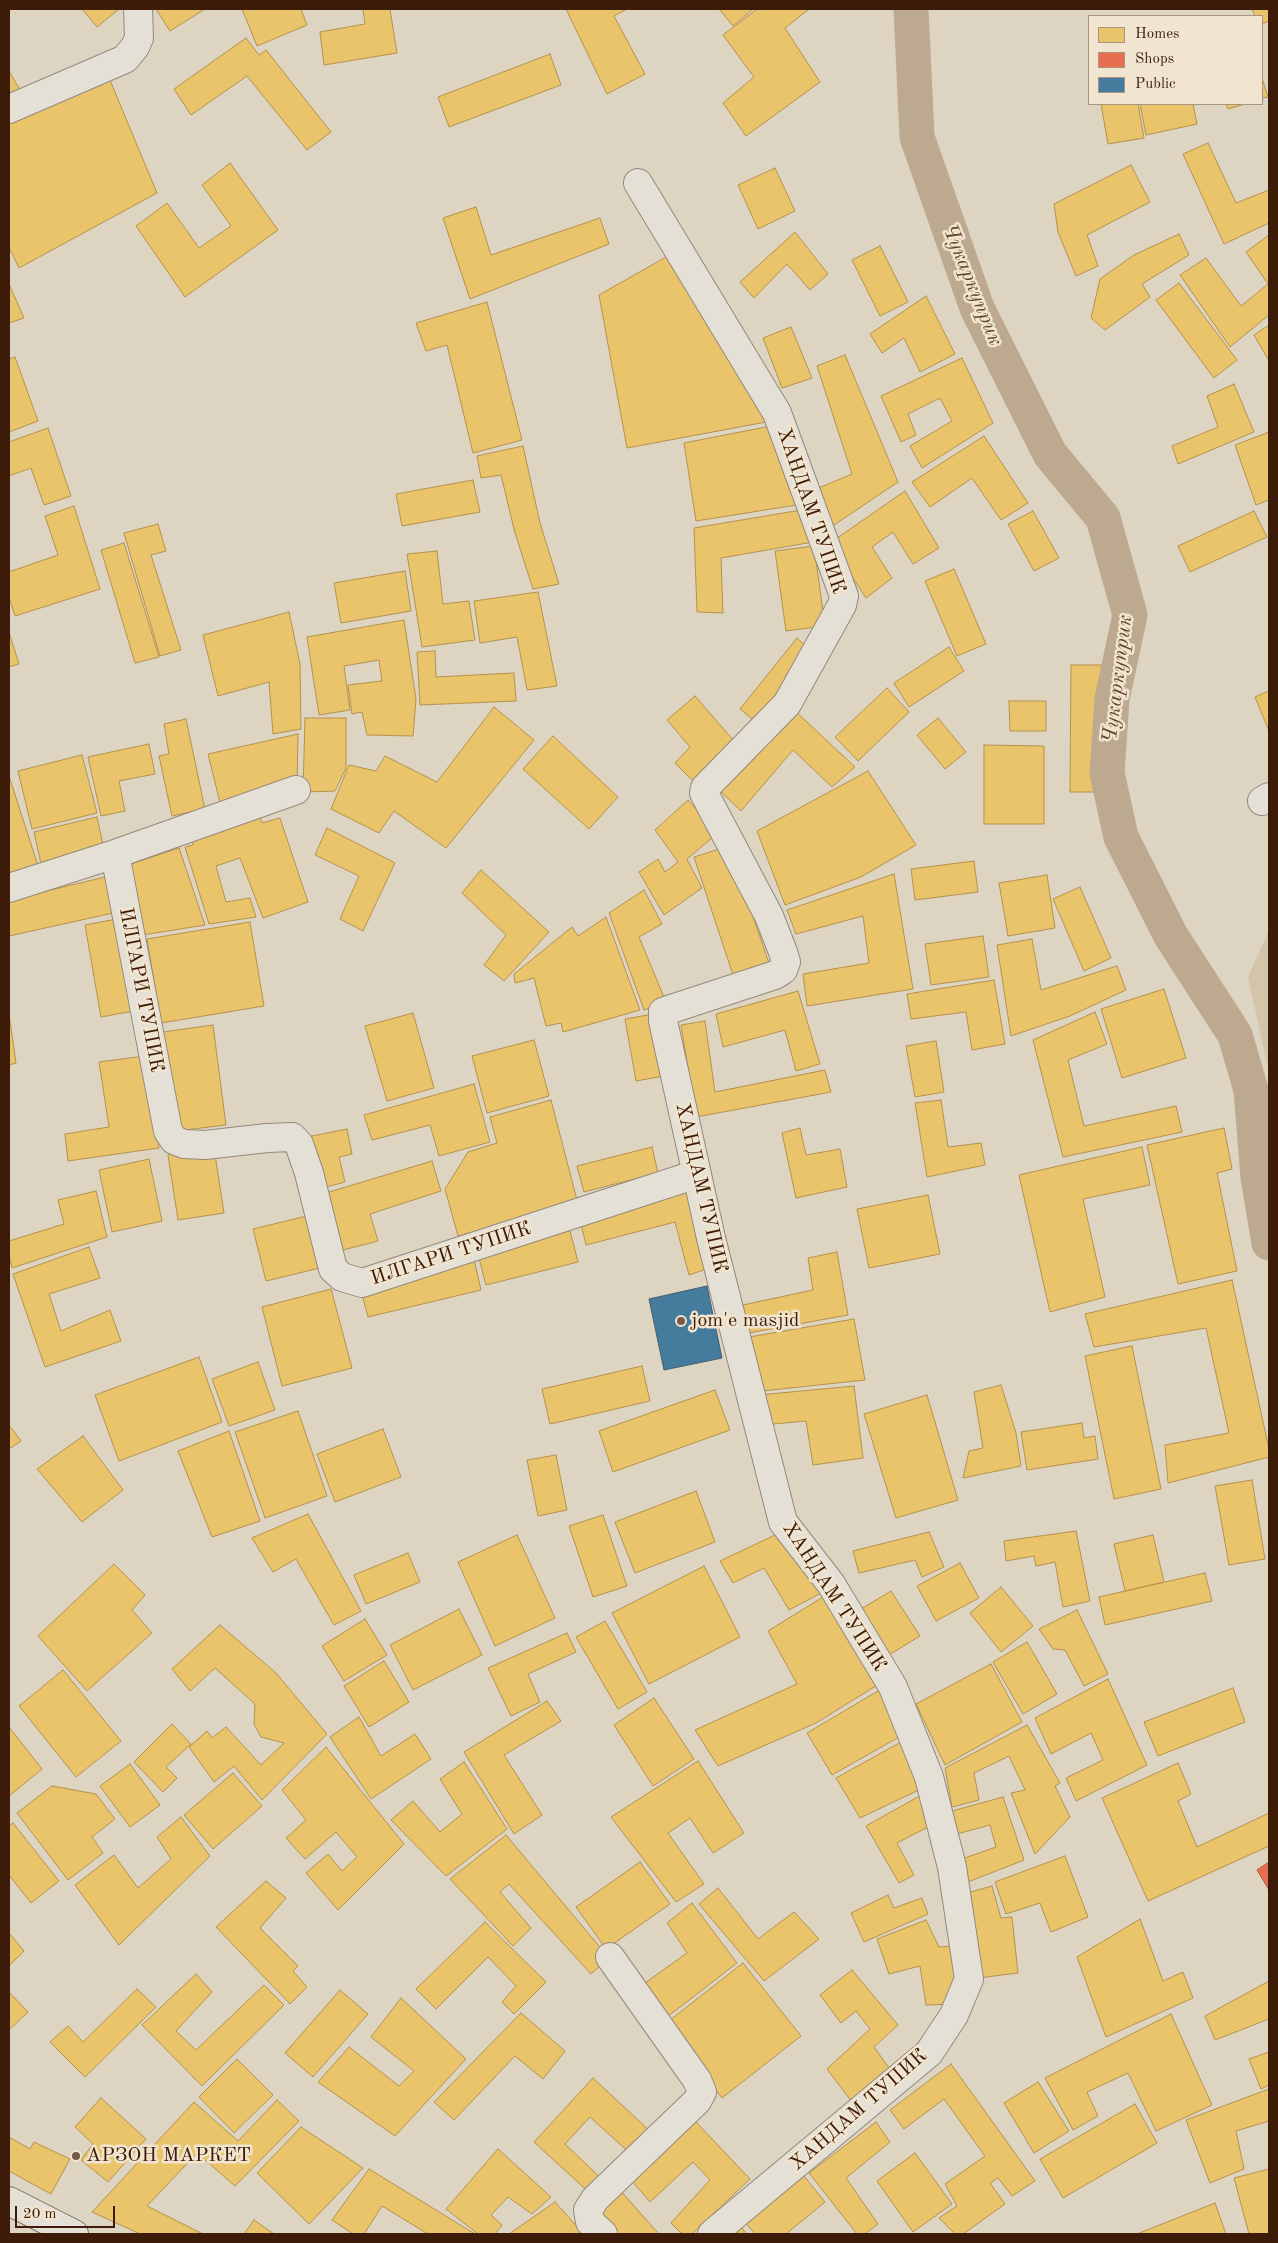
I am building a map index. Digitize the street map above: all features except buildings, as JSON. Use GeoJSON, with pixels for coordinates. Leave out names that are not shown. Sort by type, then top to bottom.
{"type":"FeatureCollection","features":[{"type":"Feature","properties":{"kind":"street"},"geometry":{"type":"LineString","coordinates":[[9,109],[125,59],[135,47],[139,38],[138,9]]}},
{"type":"Feature","properties":{"kind":"street","name":"ХАНДАМ ТУПИК"},"geometry":{"type":"LineString","coordinates":[[638,183],[777,414],[844,596],[842,605],[787,704],[705,788],[704,794],[769,916],[786,962],[783,970],[775,975],[663,1012],[663,1022],[697,1174],[783,1522],[831,1584],[897,1696],[929,1777],[952,1867],[969,1979],[954,2015],[929,2053],[712,2234]]}},
{"type":"Feature","properties":{"kind":"street"},"geometry":{"type":"LineString","coordinates":[[9,888],[115,854],[296,790]]}},
{"type":"Feature","properties":{"kind":"street","name":"ИЛГАРИ ТУПИК"},"geometry":{"type":"LineString","coordinates":[[115,854],[168,1131],[174,1140],[184,1144],[205,1145],[292,1137],[299,1144],[309,1173],[334,1269],[342,1278],[362,1283],[697,1174]]}},
{"type":"Feature","properties":{"kind":"street"},"geometry":{"type":"LineString","coordinates":[[603,2234],[590,2222],[588,2210],[595,2199],[697,2101],[702,2092],[697,2080],[610,1957]]}},
{"type":"Feature","properties":{"kind":"street"},"geometry":{"type":"LineString","coordinates":[[9,2201],[74,2234]]}},
{"type":"Feature","properties":{"kind":"shaded area"},"geometry":{"type":"Polygon","coordinates":[[[1269,930],[1269,1073],[1248,977],[1269,930]]]}},
{"type":"Feature","properties":{"kind":"waterway","name":"Чукаркуприк"},"geometry":{"type":"LineString","coordinates":[[911,9],[917,137],[977,308],[1050,454],[1103,518],[1130,615],[1112,699],[1107,773],[1121,837],[1171,936],[1235,1035],[1251,1090],[1258,1177],[1269,1243]]}},
{"type":"Feature","properties":{"kind":"place","name":"jom'e masjid"},"geometry":{"type":"Point","coordinates":[681,1321]}},
{"type":"Feature","properties":{"kind":"place","name":"АРЗОН МАРКЕТ"},"geometry":{"type":"Point","coordinates":[76,2156]}}]}
